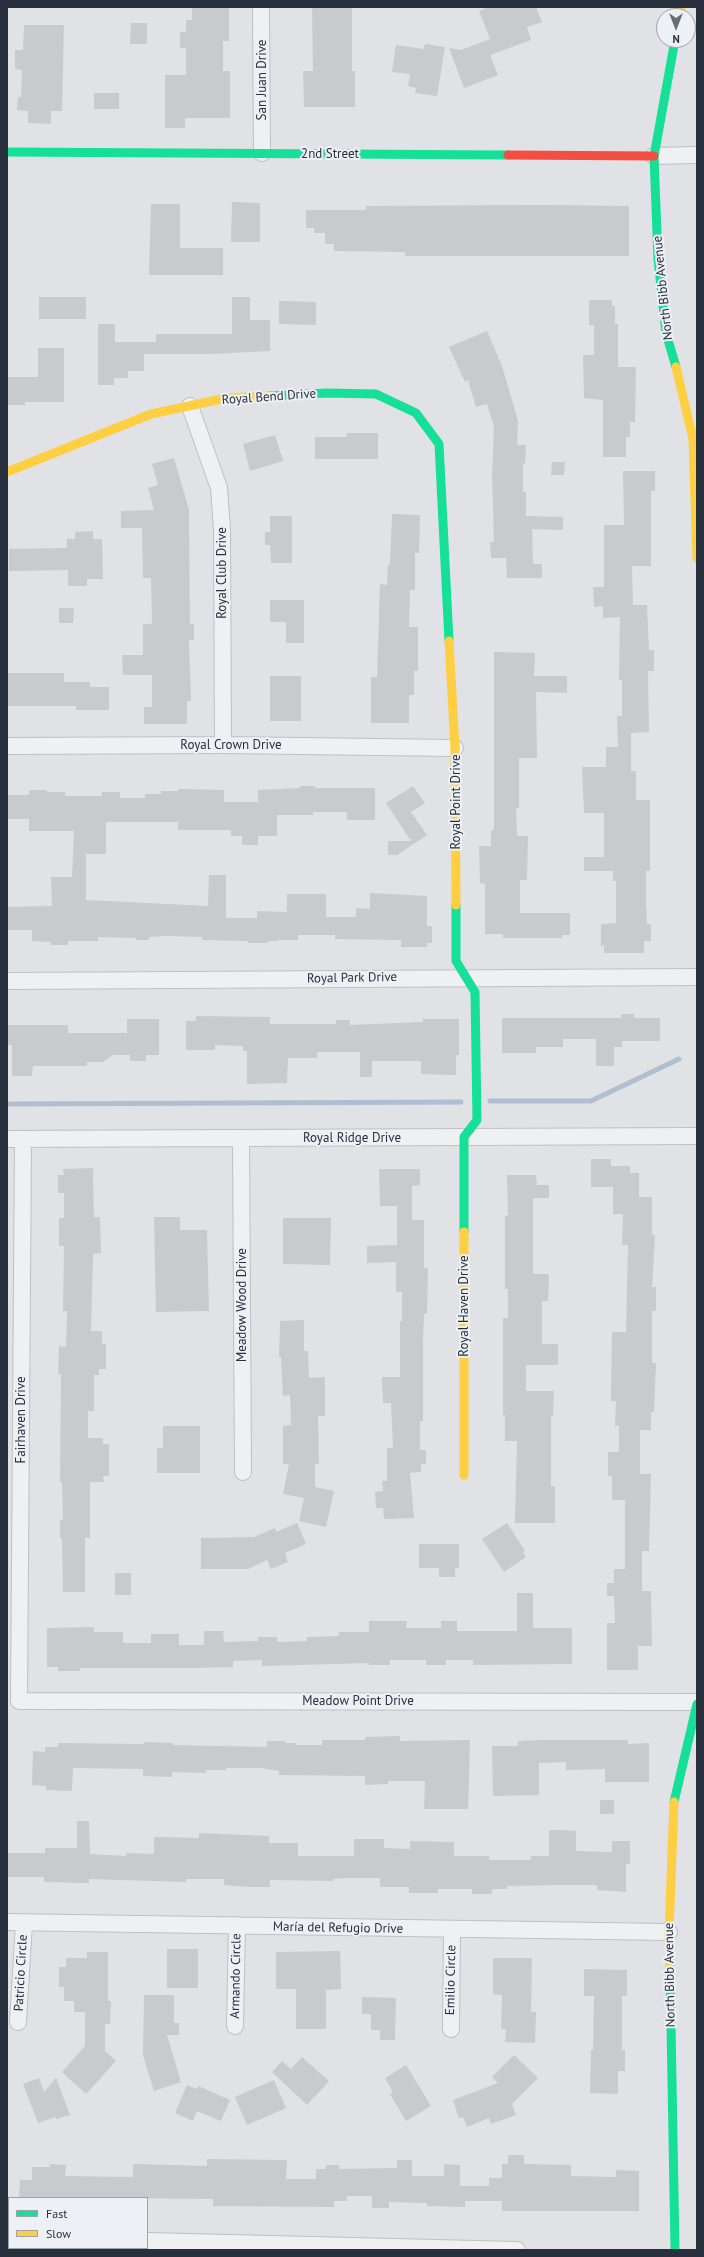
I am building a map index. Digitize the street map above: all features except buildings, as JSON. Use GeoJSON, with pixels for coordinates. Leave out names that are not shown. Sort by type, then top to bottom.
{"type":"FeatureCollection","features":[{"type":"Feature","properties":{"kind":"main road","name":"North Bibb Avenue"},"geometry":{"type":"LineString","coordinates":[[674,48],[654,156],[658,259],[666,333],[680,383],[693,439],[697,558]]}},
{"type":"Feature","properties":{"kind":"main road","name":"2nd Street"},"geometry":{"type":"LineString","coordinates":[[7,152],[654,156]]}},
{"type":"Feature","properties":{"kind":"main road","name":"Royal Bend Drive"},"geometry":{"type":"LineString","coordinates":[[7,472],[151,414],[226,398],[327,393],[376,394],[416,413],[439,444],[439,457]]}},
{"type":"Feature","properties":{"kind":"main road","name":"Royal Point Drive"},"geometry":{"type":"LineString","coordinates":[[439,457],[456,748],[456,961],[464,977],[476,992],[477,1120],[464,1137]]}},
{"type":"Feature","properties":{"kind":"main road","name":"Royal Haven Drive"},"geometry":{"type":"LineString","coordinates":[[464,1137],[464,1475]]}},
{"type":"Feature","properties":{"kind":"main road","name":"North Bibb Avenue"},"geometry":{"type":"LineString","coordinates":[[675,2250],[669,1932],[673,1806],[697,1703]]}},
{"type":"Feature","properties":{"kind":"street","name":"San Juan Drive"},"geometry":{"type":"LineString","coordinates":[[261,7],[262,153]]}},
{"type":"Feature","properties":{"kind":"street"},"geometry":{"type":"LineString","coordinates":[[654,156],[697,155]]}},
{"type":"Feature","properties":{"kind":"street","name":"Royal Club Drive"},"geometry":{"type":"LineString","coordinates":[[190,406],[219,488],[222,530],[222,745]]}},
{"type":"Feature","properties":{"kind":"street","name":"Royal Crown Drive"},"geometry":{"type":"LineString","coordinates":[[7,746],[222,745],[456,748]]}},
{"type":"Feature","properties":{"kind":"street","name":"Royal Park Drive"},"geometry":{"type":"LineString","coordinates":[[7,981],[464,977],[697,977]]}},
{"type":"Feature","properties":{"kind":"street","name":"Royal Ridge Drive"},"geometry":{"type":"LineString","coordinates":[[7,1140],[697,1136]]}},
{"type":"Feature","properties":{"kind":"street","name":"Meadow Wood Drive"},"geometry":{"type":"LineString","coordinates":[[241,1138],[243,1472]]}},
{"type":"Feature","properties":{"kind":"street","name":"Fairhaven Drive"},"geometry":{"type":"LineString","coordinates":[[19,1702],[23,1139]]}},
{"type":"Feature","properties":{"kind":"street","name":"Meadow Point Drive"},"geometry":{"type":"LineString","coordinates":[[19,1702],[697,1703]]}},
{"type":"Feature","properties":{"kind":"street","name":"María del Refugio Drive"},"geometry":{"type":"LineString","coordinates":[[7,1922],[452,1930],[669,1932]]}},
{"type":"Feature","properties":{"kind":"street","name":"Patricio Circle"},"geometry":{"type":"LineString","coordinates":[[18,2022],[24,1923]]}},
{"type":"Feature","properties":{"kind":"street","name":"Armando Circle"},"geometry":{"type":"LineString","coordinates":[[235,2026],[237,1925]]}},
{"type":"Feature","properties":{"kind":"street","name":"Emilio Circle"},"geometry":{"type":"LineString","coordinates":[[451,2029],[452,1930]]}},
{"type":"Feature","properties":{"kind":"street"},"geometry":{"type":"LineString","coordinates":[[148,2241],[183,2246],[517,2250]]}},
{"type":"Feature","properties":{"kind":"waterway"},"geometry":{"type":"LineString","coordinates":[[490,1101],[591,1101],[679,1059]]}},
{"type":"Feature","properties":{"kind":"waterway"},"geometry":{"type":"LineString","coordinates":[[7,1104],[461,1102]]}},
{"type":"Feature","properties":{"kind":"traffic: fast"},"geometry":{"type":"LineString","coordinates":[[674,48],[654,156],[658,259],[666,333],[676,367]]}},
{"type":"Feature","properties":{"kind":"traffic: fast"},"geometry":{"type":"LineString","coordinates":[[7,152],[508,155]]}},
{"type":"Feature","properties":{"kind":"traffic: fast"},"geometry":{"type":"LineString","coordinates":[[269,396],[327,393],[376,394],[416,413],[439,444],[449,641]]}},
{"type":"Feature","properties":{"kind":"traffic: fast"},"geometry":{"type":"LineString","coordinates":[[456,905],[456,961],[475,992],[477,1120],[464,1137],[464,1232]]}},
{"type":"Feature","properties":{"kind":"traffic: fast"},"geometry":{"type":"LineString","coordinates":[[674,1802],[697,1704]]}},
{"type":"Feature","properties":{"kind":"traffic: fast"},"geometry":{"type":"LineString","coordinates":[[670,1968],[675,2250]]}},
{"type":"Feature","properties":{"kind":"traffic: slow"},"geometry":{"type":"LineString","coordinates":[[676,367],[693,439],[697,558]]}},
{"type":"Feature","properties":{"kind":"traffic: slow"},"geometry":{"type":"LineString","coordinates":[[7,472],[151,414],[226,398],[269,396]]}},
{"type":"Feature","properties":{"kind":"traffic: slow"},"geometry":{"type":"LineString","coordinates":[[449,641],[455,748],[456,905]]}},
{"type":"Feature","properties":{"kind":"traffic: slow"},"geometry":{"type":"LineString","coordinates":[[464,1232],[464,1475]]}},
{"type":"Feature","properties":{"kind":"traffic: slow"},"geometry":{"type":"LineString","coordinates":[[670,1968],[669,1932],[674,1802]]}},
{"type":"Feature","properties":{"kind":"traffic: jam"},"geometry":{"type":"LineString","coordinates":[[508,155],[654,156]]}}]}
